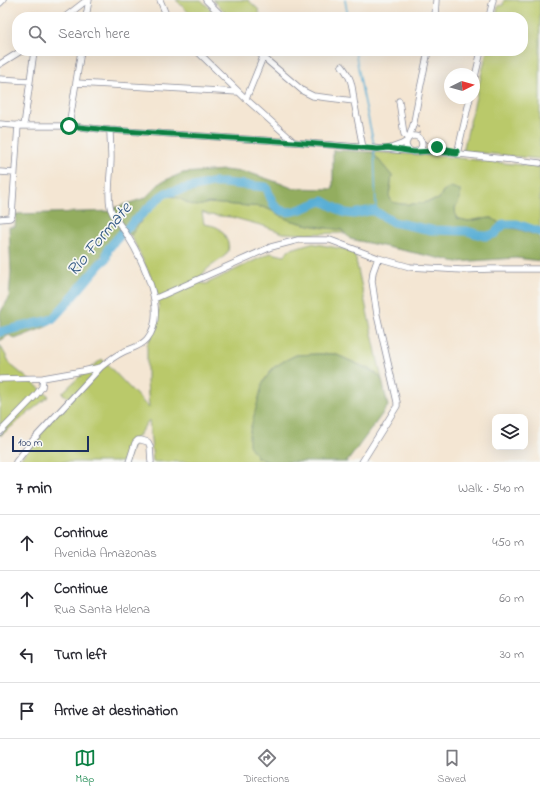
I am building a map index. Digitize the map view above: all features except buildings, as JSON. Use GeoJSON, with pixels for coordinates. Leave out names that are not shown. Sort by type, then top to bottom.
{"type":"FeatureCollection","features":[{"type":"Feature","properties":{"kind":"street"},"geometry":{"type":"LineString","coordinates":[[0,3],[3,0]]}},
{"type":"Feature","properties":{"kind":"street"},"geometry":{"type":"LineString","coordinates":[[72,12],[88,0]]}},
{"type":"Feature","properties":{"kind":"street"},"geometry":{"type":"LineString","coordinates":[[87,12],[88,0]]}},
{"type":"Feature","properties":{"kind":"street"},"geometry":{"type":"LineString","coordinates":[[160,0],[165,12]]}},
{"type":"Feature","properties":{"kind":"street"},"geometry":{"type":"LineString","coordinates":[[206,0],[218,12]]}},
{"type":"Feature","properties":{"kind":"street"},"geometry":{"type":"LineString","coordinates":[[435,12],[436,0]]}},
{"type":"Feature","properties":{"kind":"street"},"geometry":{"type":"LineString","coordinates":[[490,12],[493,0]]}},
{"type":"Feature","properties":{"kind":"street"},"geometry":{"type":"LineString","coordinates":[[0,64],[13,56]]}},
{"type":"Feature","properties":{"kind":"street"},"geometry":{"type":"LineString","coordinates":[[0,218],[10,218],[12,215],[14,173],[33,56]]}},
{"type":"Feature","properties":{"kind":"street"},"geometry":{"type":"LineString","coordinates":[[69,126],[80,56]]}},
{"type":"Feature","properties":{"kind":"street"},"geometry":{"type":"LineString","coordinates":[[202,56],[238,92],[293,142]]}},
{"type":"Feature","properties":{"kind":"street"},"geometry":{"type":"LineString","coordinates":[[427,56],[420,89],[416,133],[421,139],[422,143],[436,149],[457,154],[540,163]]}},
{"type":"Feature","properties":{"kind":"street"},"geometry":{"type":"LineString","coordinates":[[477,68],[480,56]]}},
{"type":"Feature","properties":{"kind":"street"},"geometry":{"type":"LineString","coordinates":[[246,99],[263,57],[302,91],[313,96],[354,101]]}},
{"type":"Feature","properties":{"kind":"street"},"geometry":{"type":"LineString","coordinates":[[342,66],[348,74],[350,80],[363,148]]}},
{"type":"Feature","properties":{"kind":"street"},"geometry":{"type":"LineString","coordinates":[[0,79],[30,81]]}},
{"type":"Feature","properties":{"kind":"street"},"geometry":{"type":"LineString","coordinates":[[76,83],[238,92]]}},
{"type":"Feature","properties":{"kind":"street"},"geometry":{"type":"LineString","coordinates":[[399,101],[404,134],[408,139]]}},
{"type":"Feature","properties":{"kind":"street"},"geometry":{"type":"LineString","coordinates":[[457,154],[469,104]]}},
{"type":"Feature","properties":{"kind":"street"},"geometry":{"type":"LineString","coordinates":[[414,151],[407,146],[410,132],[417,121]]}},
{"type":"Feature","properties":{"kind":"street"},"geometry":{"type":"LineString","coordinates":[[0,124],[69,126],[414,151],[436,149]]}},
{"type":"Feature","properties":{"kind":"street"},"geometry":{"type":"LineString","coordinates":[[16,462],[34,439],[101,367],[108,360],[124,351],[142,344],[151,332],[154,323],[154,299],[148,275],[129,238],[114,216],[110,206],[110,130]]}},
{"type":"Feature","properties":{"kind":"street"},"geometry":{"type":"LineString","coordinates":[[388,148],[396,146],[414,136],[419,138]]}},
{"type":"Feature","properties":{"kind":"street"},"geometry":{"type":"LineString","coordinates":[[414,151],[421,148],[422,143]]}},
{"type":"Feature","properties":{"kind":"street"},"geometry":{"type":"LineString","coordinates":[[0,172],[14,173]]}},
{"type":"Feature","properties":{"kind":"street"},"geometry":{"type":"LineString","coordinates":[[154,299],[272,246],[298,240],[330,240],[378,258],[410,267],[462,270],[540,269]]}},
{"type":"Feature","properties":{"kind":"street"},"geometry":{"type":"LineString","coordinates":[[362,462],[397,406],[377,315],[372,281],[373,272],[378,258]]}},
{"type":"Feature","properties":{"kind":"street"},"geometry":{"type":"LineString","coordinates":[[0,379],[43,378],[101,367]]}},
{"type":"Feature","properties":{"kind":"street"},"geometry":{"type":"LineString","coordinates":[[0,432],[36,395],[42,387],[43,378]]}},
{"type":"Feature","properties":{"kind":"street"},"geometry":{"type":"LineString","coordinates":[[129,462],[135,443],[138,440],[148,442],[150,446],[151,462]]}},
{"type":"Feature","properties":{"kind":"path"},"geometry":{"type":"LineString","coordinates":[[417,121],[421,135],[436,149]]}},
{"type":"Feature","properties":{"kind":"green space"},"geometry":{"type":"Polygon","coordinates":[[[176,0],[201,0],[214,12],[188,12],[176,0]]]}},
{"type":"Feature","properties":{"kind":"green space"},"geometry":{"type":"Polygon","coordinates":[[[213,0],[248,0],[258,9],[259,12],[225,12],[213,0]]]}},
{"type":"Feature","properties":{"kind":"green space"},"geometry":{"type":"Polygon","coordinates":[[[504,0],[540,0],[540,159],[463,151],[474,104],[480,104],[480,80],[486,56],[528,56],[528,12],[497,12],[498,6],[503,5],[504,0]]]}},
{"type":"Feature","properties":{"kind":"green space"},"geometry":{"type":"Polygon","coordinates":[[[333,150],[372,152],[392,176],[389,196],[392,202],[404,204],[421,203],[439,199],[443,191],[451,187],[460,190],[460,199],[455,208],[456,218],[468,221],[492,218],[505,227],[536,235],[540,234],[540,261],[516,258],[457,262],[350,239],[342,230],[289,220],[263,207],[208,203],[198,206],[175,197],[162,196],[155,202],[131,235],[129,235],[123,227],[48,326],[15,339],[9,335],[0,341],[0,313],[9,298],[11,272],[9,227],[15,227],[16,214],[115,211],[114,208],[145,198],[161,182],[183,173],[224,170],[250,173],[292,188],[333,189],[333,150]]]}},
{"type":"Feature","properties":{"kind":"green space"},"geometry":{"type":"Polygon","coordinates":[[[372,152],[440,156],[540,167],[540,234],[536,235],[505,227],[492,218],[468,221],[456,218],[455,208],[460,199],[452,187],[443,191],[439,199],[410,204],[392,202],[389,196],[392,176],[372,152]]]}},
{"type":"Feature","properties":{"kind":"green space"},"geometry":{"type":"Polygon","coordinates":[[[162,196],[175,197],[197,206],[208,203],[263,207],[296,222],[322,228],[336,229],[345,233],[283,233],[231,217],[209,215],[202,212],[204,224],[219,228],[226,238],[229,247],[228,251],[221,259],[207,269],[201,278],[201,283],[206,284],[270,253],[285,256],[288,250],[311,243],[354,251],[382,380],[377,374],[369,369],[335,354],[296,355],[273,368],[263,382],[256,457],[268,462],[153,462],[149,420],[133,443],[126,462],[18,462],[69,398],[62,393],[102,359],[149,408],[147,345],[155,327],[159,307],[155,286],[131,235],[155,202],[162,196]]]}},
{"type":"Feature","properties":{"kind":"green space"},"geometry":{"type":"Polygon","coordinates":[[[0,345],[11,365],[49,396],[0,436],[0,345]]]}},
{"type":"Feature","properties":{"kind":"green space"},"geometry":{"type":"Polygon","coordinates":[[[335,354],[377,374],[382,380],[388,406],[347,462],[268,462],[257,457],[249,445],[249,434],[263,382],[273,368],[284,361],[296,355],[335,354]]]}},
{"type":"Feature","properties":{"kind":"waterway"},"geometry":{"type":"LineString","coordinates":[[345,0],[347,12]]}},
{"type":"Feature","properties":{"kind":"waterway"},"geometry":{"type":"LineString","coordinates":[[356,56],[374,145],[375,211]]}},
{"type":"Feature","properties":{"kind":"waterway","name":"Rio Formate"},"geometry":{"type":"LineString","coordinates":[[0,332],[52,319],[106,259],[108,249],[123,232],[160,197],[166,193],[212,183],[266,187],[275,206],[280,210],[291,212],[323,201],[345,213],[354,214],[374,211],[393,222],[431,230],[467,231],[487,236],[494,234],[504,224],[517,224],[540,232]]}},
{"type":"Feature","properties":{"kind":"route"},"geometry":{"type":"LineString","coordinates":[[69,126],[378,149],[388,148],[414,152],[434,151],[457,154],[457,151],[437,147]]}}]}
